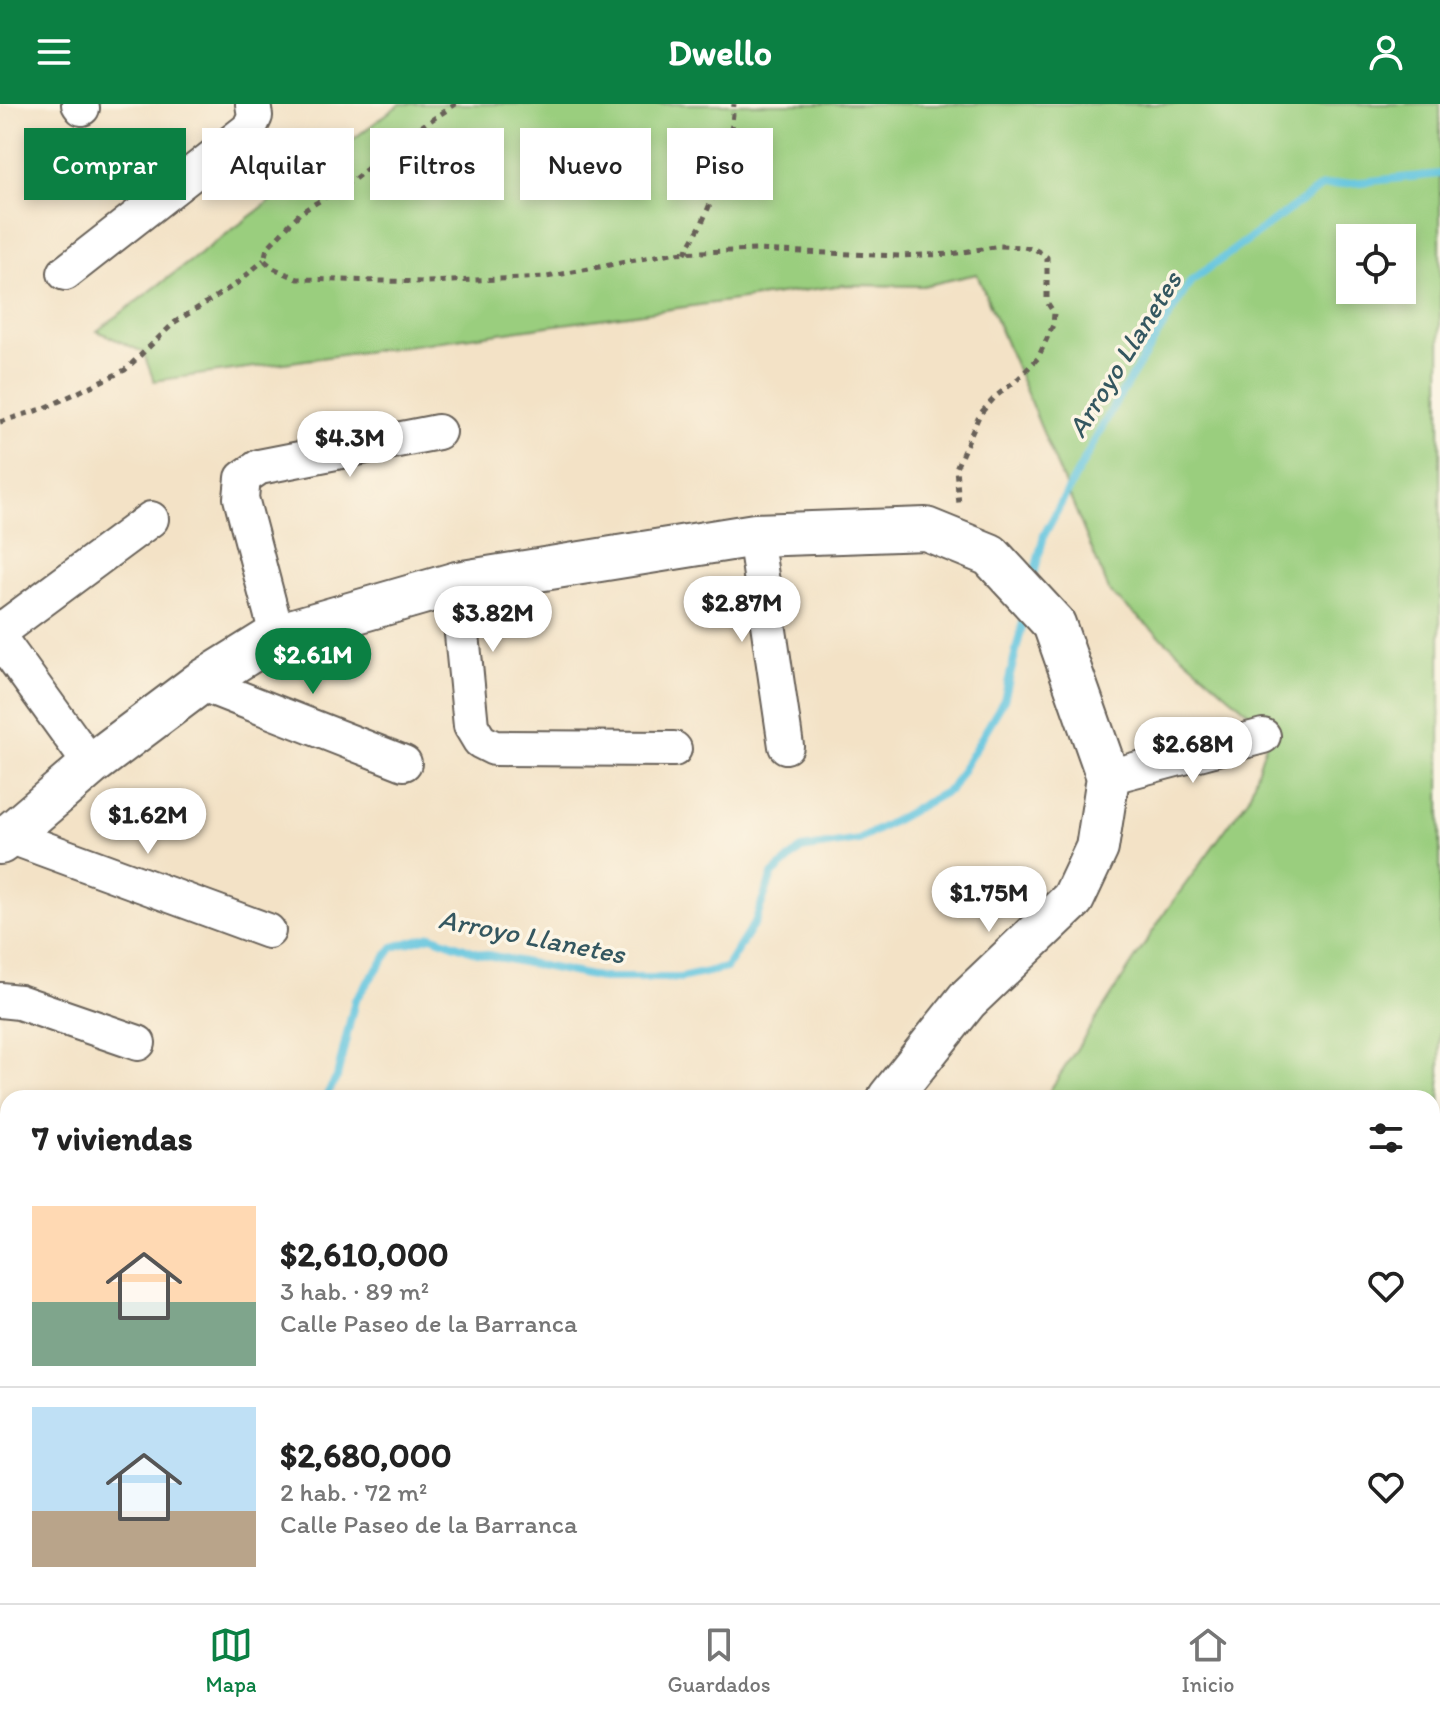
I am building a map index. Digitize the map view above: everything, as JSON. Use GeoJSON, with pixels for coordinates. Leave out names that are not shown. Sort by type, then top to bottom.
{"type":"FeatureCollection","features":[{"type":"Feature","properties":{"kind":"street"},"geometry":{"type":"LineString","coordinates":[[65,273],[249,129],[255,116],[253,104]]}},
{"type":"Feature","properties":{"kind":"street"},"geometry":{"type":"LineString","coordinates":[[277,635],[241,498],[243,478],[259,467],[438,432]]}},
{"type":"Feature","properties":{"kind":"street"},"geometry":{"type":"LineString","coordinates":[[0,631],[151,519]]}},
{"type":"Feature","properties":{"kind":"street"},"geometry":{"type":"LineString","coordinates":[[4,840],[91,765],[200,683],[277,635],[457,583],[755,535],[926,529],[990,555],[1054,624],[1108,777],[1097,848],[1073,899],[967,1000],[895,1090]]}},
{"type":"Feature","properties":{"kind":"street"},"geometry":{"type":"LineString","coordinates":[[755,535],[786,746]]}},
{"type":"Feature","properties":{"kind":"street"},"geometry":{"type":"LineString","coordinates":[[457,583],[471,726],[480,741],[494,748],[674,749]]}},
{"type":"Feature","properties":{"kind":"street"},"geometry":{"type":"LineString","coordinates":[[0,639],[91,765]]}},
{"type":"Feature","properties":{"kind":"street"},"geometry":{"type":"LineString","coordinates":[[200,683],[404,763]]}},
{"type":"Feature","properties":{"kind":"street"},"geometry":{"type":"LineString","coordinates":[[1108,777],[1263,736]]}},
{"type":"Feature","properties":{"kind":"street"},"geometry":{"type":"LineString","coordinates":[[4,840],[268,931]]}},
{"type":"Feature","properties":{"kind":"street"},"geometry":{"type":"LineString","coordinates":[[0,1000],[19,1002],[138,1043]]}},
{"type":"Feature","properties":{"kind":"path"},"geometry":{"type":"LineString","coordinates":[[0,422],[45,408],[125,370],[175,322],[236,284],[264,260],[267,248],[300,213],[353,180],[419,128],[456,104]]}},
{"type":"Feature","properties":{"kind":"path"},"geometry":{"type":"LineString","coordinates":[[685,253],[702,223],[728,161],[734,104]]}},
{"type":"Feature","properties":{"kind":"path"},"geometry":{"type":"LineString","coordinates":[[264,260],[273,268],[298,279],[467,282],[547,277],[636,258],[685,253],[757,250],[900,256],[951,254],[1000,246],[1036,250],[1047,257],[1047,302],[1054,313],[1049,337],[1038,358],[980,414],[956,468],[959,505],[949,538]]}},
{"type":"Feature","properties":{"kind":"green space"},"geometry":{"type":"Polygon","coordinates":[[[400,104],[1440,104],[1440,1090],[1050,1090],[1166,911],[1249,797],[1270,731],[1110,593],[977,274],[923,286],[844,285],[154,381],[143,352],[97,331],[272,200],[354,200],[354,138],[400,104]]]}},
{"type":"Feature","properties":{"kind":"waterway","name":"Arroyo Llanetes"},"geometry":{"type":"LineString","coordinates":[[1035,571],[1044,535],[1114,405],[1191,281],[1322,186],[1440,174]]}},
{"type":"Feature","properties":{"kind":"waterway","name":"Arroyo Llanetes"},"geometry":{"type":"LineString","coordinates":[[330,1090],[337,1077],[355,1000],[393,947],[431,936],[478,953],[601,978],[680,978],[726,968],[755,922],[772,875],[801,849],[859,840],[951,789],[1004,700],[1023,622]]}}]}
